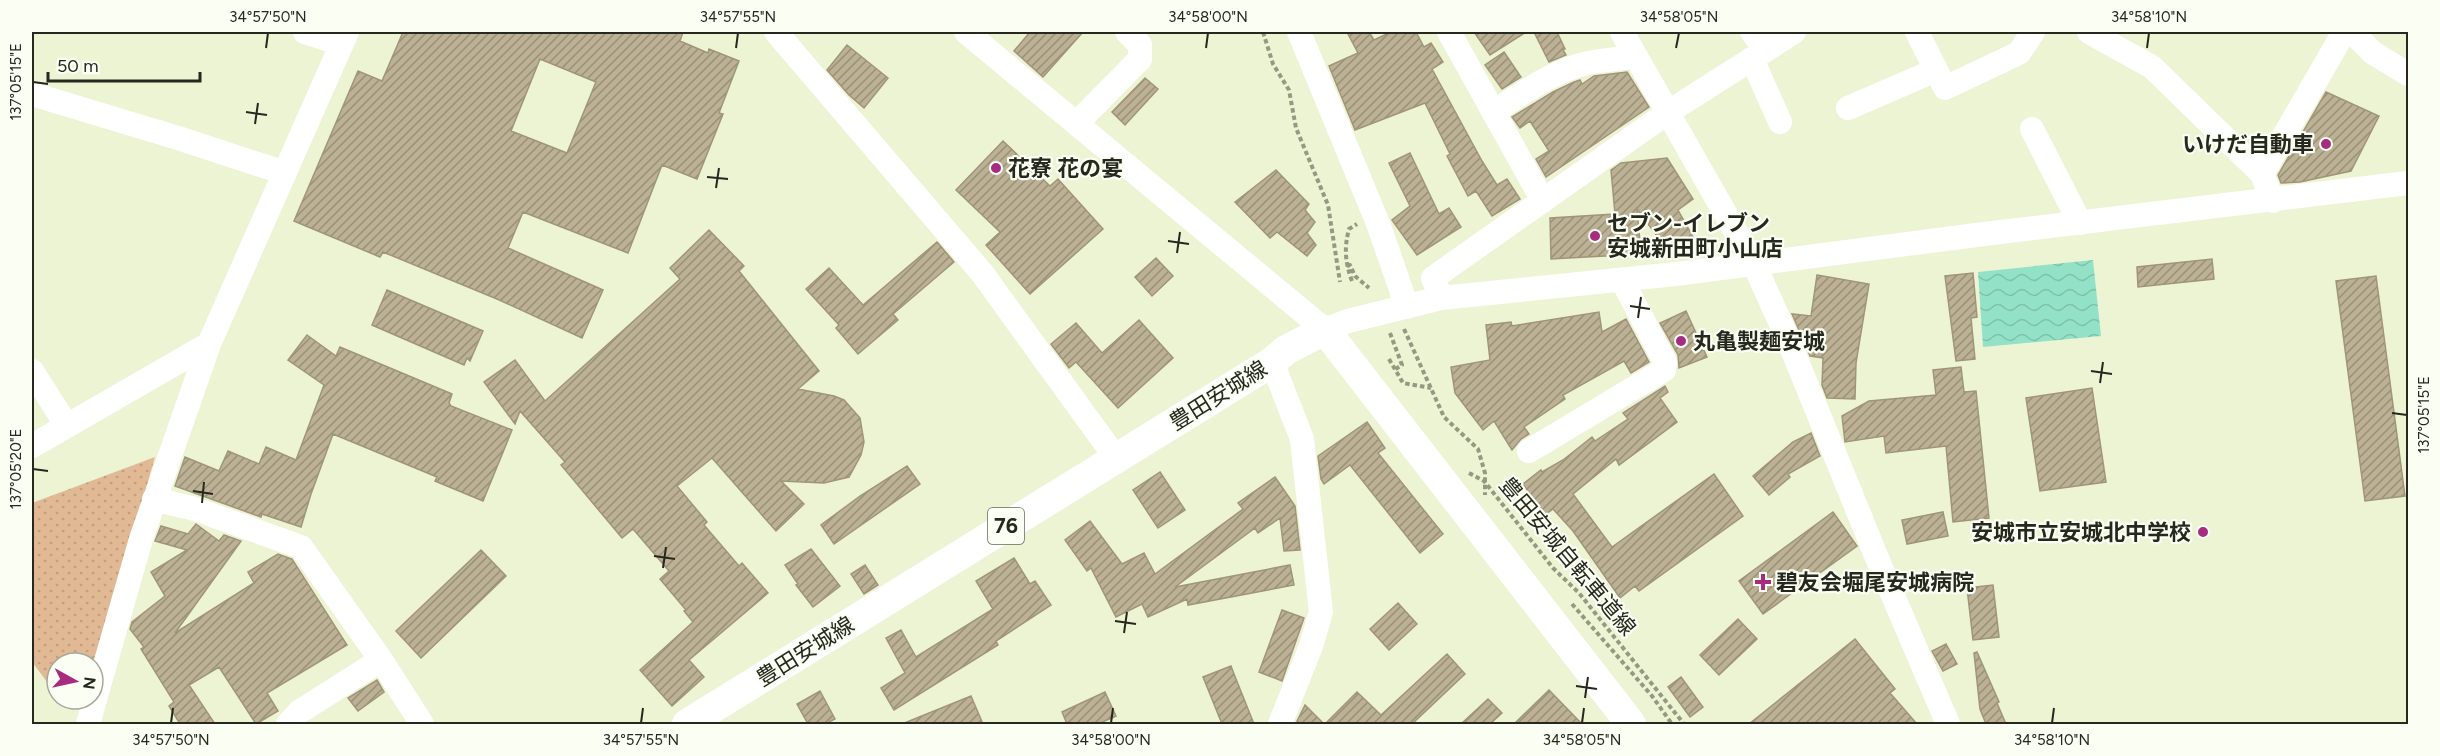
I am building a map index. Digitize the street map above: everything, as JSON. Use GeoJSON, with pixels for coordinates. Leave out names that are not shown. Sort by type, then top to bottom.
{"type":"FeatureCollection","features":[{"type":"Feature","properties":{"kind":"main road","name":"豊田安城線"},"geometry":{"type":"LineString","coordinates":[[687,724],[1272,362],[1286,350],[1325,330]]}},
{"type":"Feature","properties":{"kind":"main road"},"geometry":{"type":"LineString","coordinates":[[1325,330],[1631,724]]}},
{"type":"Feature","properties":{"kind":"street"},"geometry":{"type":"LineString","coordinates":[[88,724],[141,539],[209,344],[345,38],[305,32]]}},
{"type":"Feature","properties":{"kind":"street"},"geometry":{"type":"LineString","coordinates":[[776,32],[982,273],[1116,458]]}},
{"type":"Feature","properties":{"kind":"street"},"geometry":{"type":"LineString","coordinates":[[966,32],[1325,330],[1348,321],[1405,318],[1441,298],[1622,280],[2409,183]]}},
{"type":"Feature","properties":{"kind":"street"},"geometry":{"type":"LineString","coordinates":[[1077,123],[1140,59],[1140,45],[1127,32]]}},
{"type":"Feature","properties":{"kind":"street"},"geometry":{"type":"LineString","coordinates":[[1299,32],[1379,226],[1405,318]]}},
{"type":"Feature","properties":{"kind":"street"},"geometry":{"type":"LineString","coordinates":[[1449,32],[1543,201]]}},
{"type":"Feature","properties":{"kind":"street"},"geometry":{"type":"LineString","coordinates":[[1622,32],[1754,264],[1790,344],[1879,563],[1948,724]]}},
{"type":"Feature","properties":{"kind":"street"},"geometry":{"type":"LineString","coordinates":[[1441,298],[1433,278],[1757,47],[1794,32]]}},
{"type":"Feature","properties":{"kind":"street"},"geometry":{"type":"LineString","coordinates":[[1917,32],[1945,88],[2019,53],[2033,32]]}},
{"type":"Feature","properties":{"kind":"street"},"geometry":{"type":"LineString","coordinates":[[2089,32],[2152,67],[2262,174],[2273,201]]}},
{"type":"Feature","properties":{"kind":"street"},"geometry":{"type":"LineString","coordinates":[[2262,174],[2344,32]]}},
{"type":"Feature","properties":{"kind":"street"},"geometry":{"type":"LineString","coordinates":[[2352,32],[2373,53],[2409,74]]}},
{"type":"Feature","properties":{"kind":"street"},"geometry":{"type":"LineString","coordinates":[[1757,47],[1780,122]]}},
{"type":"Feature","properties":{"kind":"street"},"geometry":{"type":"LineString","coordinates":[[1493,112],[1540,83],[1578,65],[1601,60],[1636,57]]}},
{"type":"Feature","properties":{"kind":"street"},"geometry":{"type":"LineString","coordinates":[[1848,108],[1936,70]]}},
{"type":"Feature","properties":{"kind":"street"},"geometry":{"type":"LineString","coordinates":[[32,94],[285,173]]}},
{"type":"Feature","properties":{"kind":"street"},"geometry":{"type":"LineString","coordinates":[[2032,129],[2080,223]]}},
{"type":"Feature","properties":{"kind":"street"},"geometry":{"type":"LineString","coordinates":[[1529,451],[1664,369],[1665,362],[1622,280]]}},
{"type":"Feature","properties":{"kind":"street"},"geometry":{"type":"LineString","coordinates":[[32,446],[209,344]]}},
{"type":"Feature","properties":{"kind":"street"},"geometry":{"type":"LineString","coordinates":[[1272,362],[1302,439],[1321,612],[1311,646],[1280,724]]}},
{"type":"Feature","properties":{"kind":"street"},"geometry":{"type":"LineString","coordinates":[[32,370],[67,426]]}},
{"type":"Feature","properties":{"kind":"street"},"geometry":{"type":"LineString","coordinates":[[154,499],[195,509],[302,547],[423,724]]}},
{"type":"Feature","properties":{"kind":"street"},"geometry":{"type":"LineString","coordinates":[[288,724],[299,712],[381,660]]}},
{"type":"Feature","properties":{"kind":"path"},"geometry":{"type":"LineString","coordinates":[[1263,32],[1273,64],[1289,90],[1296,128],[1328,205],[1340,282]]}},
{"type":"Feature","properties":{"kind":"path"},"geometry":{"type":"LineString","coordinates":[[1352,280],[1347,266],[1345,247],[1349,229],[1358,223]]}},
{"type":"Feature","properties":{"kind":"path"},"geometry":{"type":"LineString","coordinates":[[1347,266],[1350,266],[1355,276],[1369,288]]}},
{"type":"Feature","properties":{"kind":"path"},"geometry":{"type":"LineString","coordinates":[[1405,318],[1444,417],[1478,449],[1485,473],[1484,492],[1487,500]]}},
{"type":"Feature","properties":{"kind":"path"},"geometry":{"type":"LineString","coordinates":[[1390,332],[1402,365],[1394,370]]}},
{"type":"Feature","properties":{"kind":"path"},"geometry":{"type":"LineString","coordinates":[[1389,359],[1403,383],[1432,388]]}},
{"type":"Feature","properties":{"kind":"path","name":"豊田安城自転車道線"},"geometry":{"type":"LineString","coordinates":[[1463,470],[1484,481],[1553,568],[1579,593],[1684,724]]}},
{"type":"Feature","properties":{"kind":"path"},"geometry":{"type":"LineString","coordinates":[[1570,602],[1652,696],[1672,724]]}},
{"type":"Feature","properties":{"kind":"shaded area"},"geometry":{"type":"Polygon","coordinates":[[[155,457],[100,651],[45,651],[45,679],[32,662],[32,503],[155,457]]]}},
{"type":"Feature","properties":{"kind":"water"},"geometry":{"type":"Polygon","coordinates":[[[2093,260],[2101,336],[1983,347],[1978,272],[2093,260]]]}},
{"type":"Feature","properties":{"kind":"building"},"geometry":{"type":"Polygon","coordinates":[[[403,32],[683,32],[680,41],[708,53],[709,49],[739,61],[719,113],[723,114],[697,179],[662,165],[628,253],[523,212],[508,248],[603,290],[582,338],[497,299],[383,252],[380,257],[294,221],[358,71],[382,81],[403,32]],[[540,59],[511,131],[567,153],[596,82],[540,59]]]}},
{"type":"Feature","properties":{"kind":"building"},"geometry":{"type":"Polygon","coordinates":[[[1030,32],[1083,32],[1043,77],[1014,51],[1030,32]]]}},
{"type":"Feature","properties":{"kind":"building"},"geometry":{"type":"Polygon","coordinates":[[[1347,32],[1369,32],[1374,40],[1391,32],[1416,32],[1424,47],[1431,43],[1443,62],[1432,69],[1482,161],[1497,185],[1507,179],[1520,199],[1492,216],[1476,191],[1468,196],[1447,156],[1450,154],[1425,103],[1355,130],[1329,66],[1358,53],[1347,32]]]}},
{"type":"Feature","properties":{"kind":"building"},"geometry":{"type":"Polygon","coordinates":[[[1474,32],[1526,32],[1490,55],[1474,32]]]}},
{"type":"Feature","properties":{"kind":"building"},"geometry":{"type":"Polygon","coordinates":[[[1534,32],[1557,32],[1566,55],[1549,62],[1534,32]]]}},
{"type":"Feature","properties":{"kind":"building"},"geometry":{"type":"Polygon","coordinates":[[[847,45],[888,78],[864,108],[827,70],[847,45]]]}},
{"type":"Feature","properties":{"kind":"building"},"geometry":{"type":"Polygon","coordinates":[[[1504,52],[1521,77],[1502,89],[1485,65],[1504,52]]]}},
{"type":"Feature","properties":{"kind":"building"},"geometry":{"type":"Polygon","coordinates":[[[1627,72],[1649,107],[1546,177],[1536,159],[1549,151],[1530,121],[1520,128],[1512,117],[1574,82],[1580,80],[1582,84],[1594,76],[1627,72]]]}},
{"type":"Feature","properties":{"kind":"building"},"geometry":{"type":"Polygon","coordinates":[[[1145,78],[1158,89],[1125,125],[1112,112],[1145,78]]]}},
{"type":"Feature","properties":{"kind":"building","name":"いけだ自動車"},"geometry":{"type":"Polygon","coordinates":[[[2326,92],[2379,116],[2351,171],[2300,182],[2281,183],[2278,175],[2326,92]]]}},
{"type":"Feature","properties":{"kind":"building"},"geometry":{"type":"Polygon","coordinates":[[[1003,141],[1050,186],[1058,179],[1103,229],[1030,294],[986,245],[1000,232],[956,190],[1003,141]]]}},
{"type":"Feature","properties":{"kind":"building"},"geometry":{"type":"Polygon","coordinates":[[[1410,153],[1439,214],[1449,208],[1461,227],[1417,255],[1392,220],[1410,206],[1389,163],[1410,153]]]}},
{"type":"Feature","properties":{"kind":"building"},"geometry":{"type":"Polygon","coordinates":[[[1667,158],[1693,199],[1678,210],[1697,244],[1665,247],[1637,209],[1641,254],[1551,259],[1550,218],[1615,214],[1611,170],[1621,163],[1667,158]]]}},
{"type":"Feature","properties":{"kind":"building"},"geometry":{"type":"Polygon","coordinates":[[[1276,170],[1309,204],[1305,210],[1315,222],[1307,233],[1316,245],[1307,256],[1277,232],[1270,238],[1235,202],[1276,170]]]}},
{"type":"Feature","properties":{"kind":"building"},"geometry":{"type":"Polygon","coordinates":[[[709,230],[744,266],[739,271],[819,371],[798,389],[844,400],[860,418],[864,442],[861,455],[849,477],[824,483],[781,481],[804,504],[776,531],[712,458],[677,486],[707,522],[704,525],[739,566],[742,563],[768,593],[689,660],[704,677],[672,706],[640,670],[693,622],[660,579],[669,571],[633,529],[622,538],[561,465],[565,462],[520,411],[515,424],[484,382],[515,360],[545,401],[680,279],[670,268],[709,230]]]}},
{"type":"Feature","properties":{"kind":"building"},"geometry":{"type":"Polygon","coordinates":[[[937,242],[954,262],[893,314],[898,320],[858,354],[836,328],[839,325],[806,289],[829,268],[863,305],[937,242]]]}},
{"type":"Feature","properties":{"kind":"building"},"geometry":{"type":"Polygon","coordinates":[[[1156,258],[1173,276],[1152,296],[1135,277],[1156,258]]]}},
{"type":"Feature","properties":{"kind":"building"},"geometry":{"type":"Polygon","coordinates":[[[2212,259],[2214,279],[2138,287],[2137,267],[2212,259]]]}},
{"type":"Feature","properties":{"kind":"building"},"geometry":{"type":"Polygon","coordinates":[[[1973,273],[1977,317],[1971,318],[1975,359],[1956,361],[1945,276],[1973,273]]]}},
{"type":"Feature","properties":{"kind":"building"},"geometry":{"type":"Polygon","coordinates":[[[1817,275],[1869,284],[1856,363],[1855,399],[1827,398],[1822,385],[1823,358],[1810,356],[1805,343],[1806,337],[1802,337],[1792,314],[1811,316],[1817,275]]]}},
{"type":"Feature","properties":{"kind":"building"},"geometry":{"type":"Polygon","coordinates":[[[2376,276],[2405,496],[2365,501],[2336,281],[2376,276]]]}},
{"type":"Feature","properties":{"kind":"building"},"geometry":{"type":"Polygon","coordinates":[[[387,290],[483,331],[470,361],[467,358],[464,365],[372,325],[387,290]]]}},
{"type":"Feature","properties":{"kind":"building","name":"丸亀製麺安城"},"geometry":{"type":"Polygon","coordinates":[[[1686,311],[1707,357],[1679,368],[1678,355],[1660,323],[1686,311]]]}},
{"type":"Feature","properties":{"kind":"building"},"geometry":{"type":"Polygon","coordinates":[[[1599,312],[1602,332],[1626,319],[1649,362],[1631,373],[1624,361],[1563,395],[1565,399],[1524,427],[1529,434],[1521,439],[1512,450],[1494,421],[1483,430],[1455,393],[1451,367],[1490,360],[1486,325],[1511,322],[1512,326],[1599,312]]]}},
{"type":"Feature","properties":{"kind":"building"},"geometry":{"type":"Polygon","coordinates":[[[1139,320],[1173,358],[1118,408],[1076,362],[1069,368],[1051,344],[1076,323],[1102,353],[1139,320]]]}},
{"type":"Feature","properties":{"kind":"building"},"geometry":{"type":"Polygon","coordinates":[[[307,335],[336,356],[340,347],[452,394],[449,403],[451,406],[512,430],[483,501],[435,481],[437,477],[333,434],[301,527],[262,514],[261,517],[175,486],[185,457],[219,471],[228,451],[259,464],[266,447],[296,460],[324,385],[288,360],[307,335]]]}},
{"type":"Feature","properties":{"kind":"building"},"geometry":{"type":"Polygon","coordinates":[[[1961,367],[1964,392],[1976,391],[1989,518],[1953,522],[1946,446],[1886,453],[1884,436],[1845,442],[1842,416],[1869,401],[1936,395],[1933,370],[1961,367]]]}},
{"type":"Feature","properties":{"kind":"building"},"geometry":{"type":"Polygon","coordinates":[[[1665,386],[1668,392],[1660,398],[1677,422],[1619,465],[1616,459],[1573,494],[1612,547],[1714,474],[1743,516],[1639,591],[1635,586],[1620,598],[1573,531],[1553,509],[1545,515],[1523,484],[1541,470],[1542,472],[1563,460],[1592,437],[1595,441],[1628,419],[1623,413],[1665,386]]]}},
{"type":"Feature","properties":{"kind":"building"},"geometry":{"type":"Polygon","coordinates":[[[2092,388],[2106,482],[2040,491],[2026,398],[2092,388]]]}},
{"type":"Feature","properties":{"kind":"building"},"geometry":{"type":"Polygon","coordinates":[[[1367,422],[1385,448],[1378,453],[1443,534],[1420,553],[1350,465],[1324,484],[1321,479],[1318,456],[1367,422]]]}},
{"type":"Feature","properties":{"kind":"building"},"geometry":{"type":"Polygon","coordinates":[[[1811,433],[1820,456],[1788,474],[1790,477],[1769,495],[1753,476],[1793,442],[1811,433]]]}},
{"type":"Feature","properties":{"kind":"building"},"geometry":{"type":"Polygon","coordinates":[[[907,466],[920,484],[834,544],[821,525],[860,496],[907,466]]]}},
{"type":"Feature","properties":{"kind":"building"},"geometry":{"type":"Polygon","coordinates":[[[1160,472],[1185,510],[1158,528],[1133,490],[1160,472]]]}},
{"type":"Feature","properties":{"kind":"building"},"geometry":{"type":"Polygon","coordinates":[[[1275,477],[1295,506],[1300,550],[1284,551],[1280,518],[1258,533],[1255,528],[1175,587],[1290,565],[1294,585],[1188,605],[1187,599],[1148,617],[1142,604],[1116,617],[1091,568],[1087,571],[1065,540],[1090,521],[1122,564],[1144,553],[1155,574],[1243,509],[1238,503],[1275,477]]]}},
{"type":"Feature","properties":{"kind":"building"},"geometry":{"type":"Polygon","coordinates":[[[1833,512],[1857,546],[1763,614],[1739,581],[1833,512]]]}},
{"type":"Feature","properties":{"kind":"building"},"geometry":{"type":"Polygon","coordinates":[[[1943,512],[1948,536],[1907,544],[1902,520],[1943,512]]]}},
{"type":"Feature","properties":{"kind":"building"},"geometry":{"type":"Polygon","coordinates":[[[196,524],[219,541],[224,535],[241,541],[175,633],[254,583],[248,572],[278,554],[292,559],[347,645],[267,693],[278,711],[256,724],[219,667],[189,685],[215,724],[180,724],[169,706],[174,702],[141,649],[144,647],[130,629],[132,622],[165,596],[151,572],[187,550],[155,541],[161,526],[188,534],[196,524]]]}},
{"type":"Feature","properties":{"kind":"building"},"geometry":{"type":"Polygon","coordinates":[[[811,549],[840,586],[813,607],[796,585],[798,584],[785,565],[811,549]]]}},
{"type":"Feature","properties":{"kind":"building"},"geometry":{"type":"Polygon","coordinates":[[[481,550],[506,576],[421,658],[396,631],[481,550]]]}},
{"type":"Feature","properties":{"kind":"building"},"geometry":{"type":"Polygon","coordinates":[[[1014,558],[1030,584],[1035,581],[1051,605],[996,641],[998,645],[894,710],[881,688],[905,673],[886,638],[901,630],[916,657],[993,609],[976,581],[1014,558]]]}},
{"type":"Feature","properties":{"kind":"building"},"geometry":{"type":"Polygon","coordinates":[[[865,565],[878,585],[864,594],[851,574],[865,565]]]}},
{"type":"Feature","properties":{"kind":"building"},"geometry":{"type":"Polygon","coordinates":[[[1993,585],[1999,637],[1973,640],[1967,588],[1993,585]]]}},
{"type":"Feature","properties":{"kind":"building"},"geometry":{"type":"Polygon","coordinates":[[[1398,603],[1417,624],[1389,650],[1370,629],[1398,603]]]}},
{"type":"Feature","properties":{"kind":"building"},"geometry":{"type":"Polygon","coordinates":[[[1282,610],[1304,618],[1282,681],[1259,672],[1282,610]]]}},
{"type":"Feature","properties":{"kind":"building"},"geometry":{"type":"Polygon","coordinates":[[[1738,619],[1757,639],[1719,675],[1700,655],[1738,619]]]}},
{"type":"Feature","properties":{"kind":"building"},"geometry":{"type":"Polygon","coordinates":[[[1855,639],[1895,689],[1890,693],[1917,724],[1749,724],[1855,639]]]}},
{"type":"Feature","properties":{"kind":"building"},"geometry":{"type":"Polygon","coordinates":[[[1946,644],[1957,664],[1943,671],[1932,651],[1946,644]]]}},
{"type":"Feature","properties":{"kind":"building"},"geometry":{"type":"Polygon","coordinates":[[[1977,652],[2006,724],[1986,724],[1980,709],[1974,653],[1977,652]]]}},
{"type":"Feature","properties":{"kind":"building"},"geometry":{"type":"Polygon","coordinates":[[[1447,654],[1465,674],[1412,724],[1325,724],[1357,692],[1381,715],[1447,654]]]}},
{"type":"Feature","properties":{"kind":"building"},"geometry":{"type":"Polygon","coordinates":[[[1231,666],[1254,724],[1222,724],[1203,677],[1231,666]]]}},
{"type":"Feature","properties":{"kind":"building"},"geometry":{"type":"Polygon","coordinates":[[[1681,677],[1703,707],[1690,717],[1668,687],[1681,677]]]}},
{"type":"Feature","properties":{"kind":"building"},"geometry":{"type":"Polygon","coordinates":[[[377,680],[384,692],[358,711],[348,698],[377,680]]]}},
{"type":"Feature","properties":{"kind":"building"},"geometry":{"type":"Polygon","coordinates":[[[1549,690],[1582,724],[1514,724],[1549,690]]]}},
{"type":"Feature","properties":{"kind":"building"},"geometry":{"type":"Polygon","coordinates":[[[820,691],[835,719],[825,724],[808,724],[797,704],[820,691]]]}},
{"type":"Feature","properties":{"kind":"building"},"geometry":{"type":"Polygon","coordinates":[[[1105,692],[1116,716],[1098,724],[1067,724],[1062,712],[1105,692]]]}},
{"type":"Feature","properties":{"kind":"building"},"geometry":{"type":"Polygon","coordinates":[[[971,696],[983,724],[902,724],[971,696]]]}},
{"type":"Feature","properties":{"kind":"building"},"geometry":{"type":"Polygon","coordinates":[[[1488,699],[1502,713],[1490,724],[1461,724],[1488,699]]]}},
{"type":"Feature","properties":{"kind":"building"},"geometry":{"type":"Polygon","coordinates":[[[1305,705],[1324,724],[1300,724],[1297,721],[1305,705]]]}},
{"type":"Feature","properties":{"kind":"place","name":"いけだ自動車"},"geometry":{"type":"Point","coordinates":[2326,144]}},
{"type":"Feature","properties":{"kind":"place","name":"花寮 花の宴"},"geometry":{"type":"Point","coordinates":[996,168]}},
{"type":"Feature","properties":{"kind":"place","name":"セブン-イレブン 安城新田町小山店"},"geometry":{"type":"Point","coordinates":[1595,236]}},
{"type":"Feature","properties":{"kind":"place","name":"丸亀製麺安城"},"geometry":{"type":"Point","coordinates":[1681,341]}},
{"type":"Feature","properties":{"kind":"place","name":"安城市立安城北中学校"},"geometry":{"type":"Point","coordinates":[2203,532]}},
{"type":"Feature","properties":{"kind":"place","name":"碧友会堀尾安城病院"},"geometry":{"type":"Point","coordinates":[1763,582]}}]}
